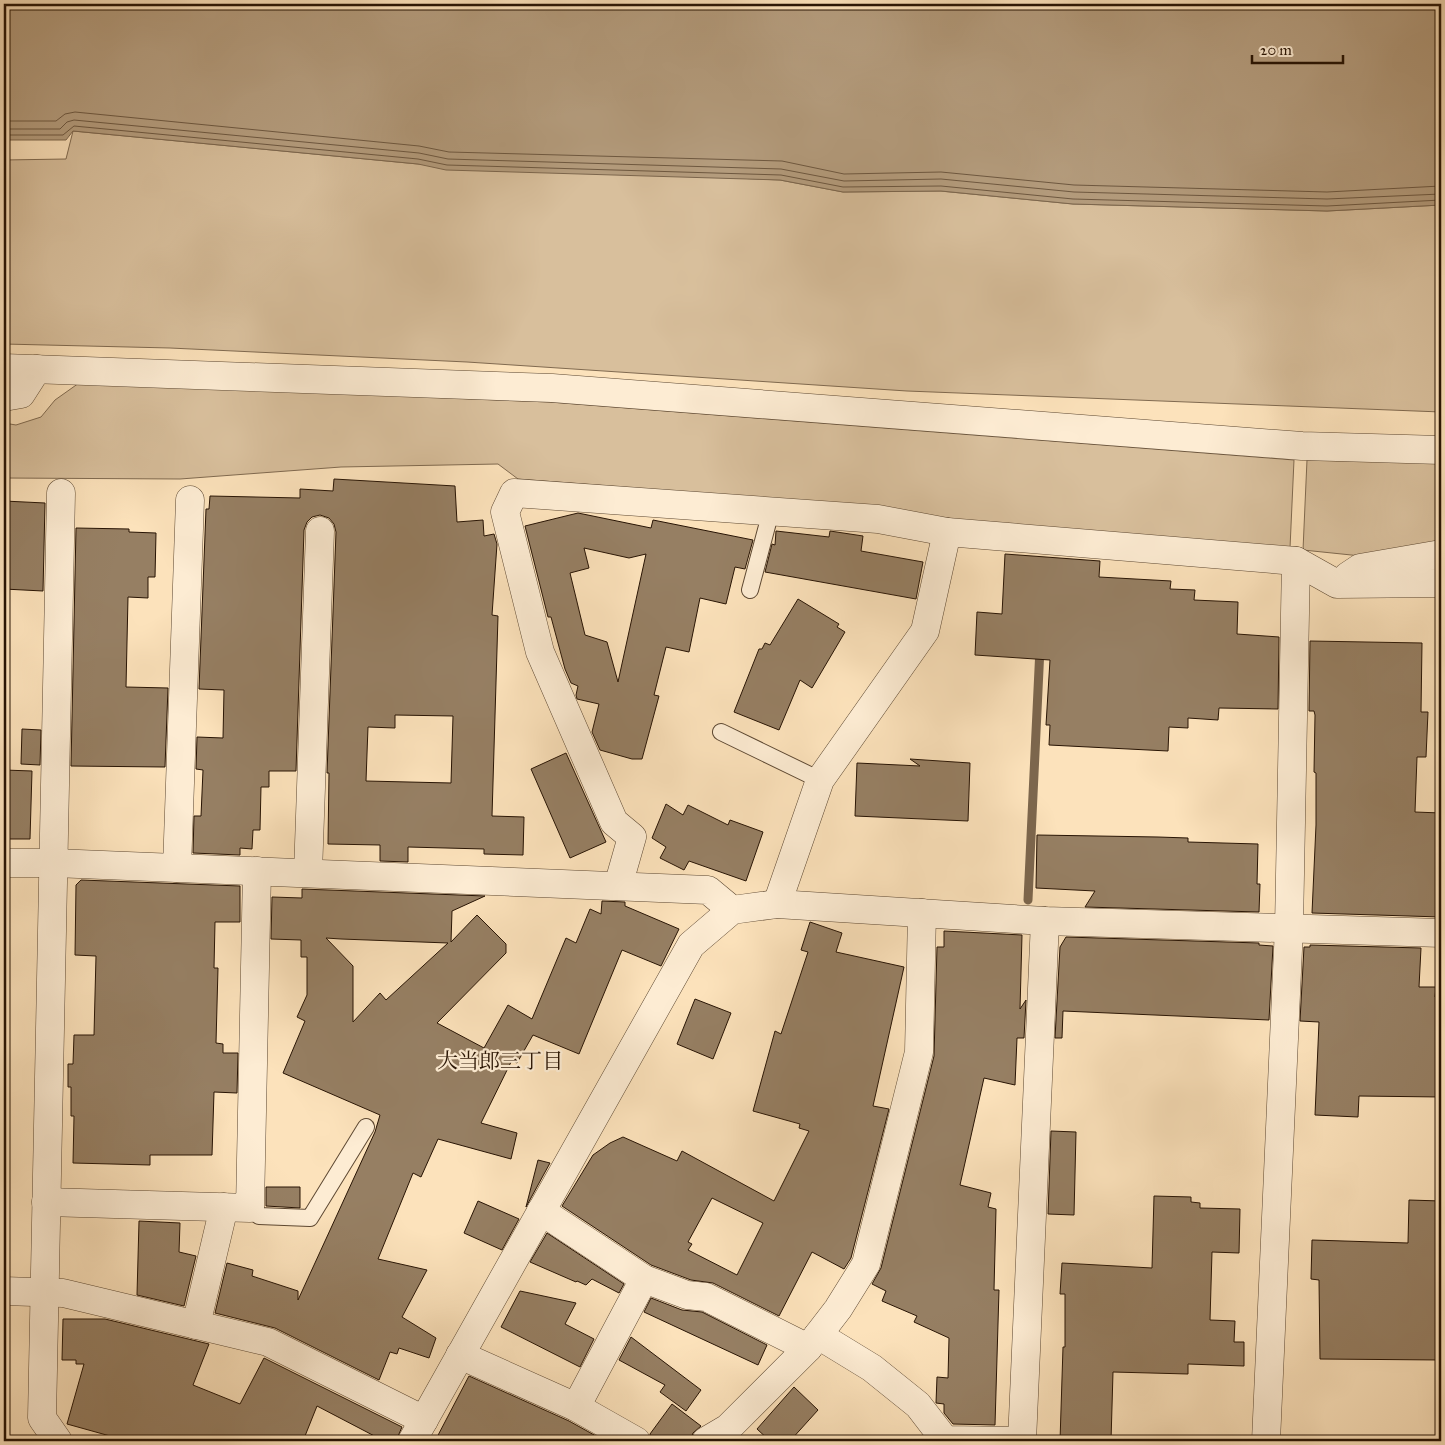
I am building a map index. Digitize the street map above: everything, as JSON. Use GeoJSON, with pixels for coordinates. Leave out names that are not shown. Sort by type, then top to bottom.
{"type":"FeatureCollection","features":[{"type":"Feature","properties":{"kind":"street"},"geometry":{"type":"LineString","coordinates":[[4,368],[552,388],[1302,446],[1441,450]]}},
{"type":"Feature","properties":{"kind":"street"},"geometry":{"type":"LineString","coordinates":[[4,397],[21,394],[37,369]]}},
{"type":"Feature","properties":{"kind":"street"},"geometry":{"type":"LineString","coordinates":[[58,1441],[42,1418],[61,493]]}},
{"type":"Feature","properties":{"kind":"street"},"geometry":{"type":"LineString","coordinates":[[618,886],[632,837],[614,822],[540,652],[505,512],[514,493],[878,519],[946,532],[1296,561],[1337,584],[1441,583]]}},
{"type":"Feature","properties":{"kind":"street"},"geometry":{"type":"LineString","coordinates":[[177,868],[190,500]]}},
{"type":"Feature","properties":{"kind":"street"},"geometry":{"type":"LineString","coordinates":[[308,873],[320,531]]}},
{"type":"Feature","properties":{"kind":"street"},"geometry":{"type":"LineString","coordinates":[[777,904],[820,780],[925,631],[946,532]]}},
{"type":"Feature","properties":{"kind":"street"},"geometry":{"type":"LineString","coordinates":[[1337,584],[1360,568],[1441,554]]}},
{"type":"Feature","properties":{"kind":"street"},"geometry":{"type":"LineString","coordinates":[[1266,1441],[1289,927],[1296,561]]}},
{"type":"Feature","properties":{"kind":"street"},"geometry":{"type":"LineString","coordinates":[[4,863],[54,863],[708,890],[732,910]]}},
{"type":"Feature","properties":{"kind":"street"},"geometry":{"type":"LineString","coordinates":[[46,1202],[250,1208],[257,871]]}},
{"type":"Feature","properties":{"kind":"street"},"geometry":{"type":"LineString","coordinates":[[4,1292],[63,1293],[268,1342],[418,1430],[691,945],[732,910],[777,904],[1045,921],[1441,933]]}},
{"type":"Feature","properties":{"kind":"street"},"geometry":{"type":"LineString","coordinates":[[726,1437],[813,1341],[838,1309],[866,1264],[919,1052],[922,913]]}},
{"type":"Feature","properties":{"kind":"street"},"geometry":{"type":"LineString","coordinates":[[541,1211],[644,1278],[687,1295],[706,1297],[813,1341],[872,1368],[918,1405],[945,1440],[1022,1441],[1045,921]]}},
{"type":"Feature","properties":{"kind":"street"},"geometry":{"type":"LineString","coordinates":[[196,1325],[224,1207]]}},
{"type":"Feature","properties":{"kind":"street"},"geometry":{"type":"LineString","coordinates":[[576,1407],[644,1278]]}},
{"type":"Feature","properties":{"kind":"street"},"geometry":{"type":"LineString","coordinates":[[460,1356],[576,1407],[636,1441]]}},
{"type":"Feature","properties":{"kind":"lane"},"geometry":{"type":"LineString","coordinates":[[750,590],[771,511]]}},
{"type":"Feature","properties":{"kind":"lane"},"geometry":{"type":"LineString","coordinates":[[721,732],[820,780]]}},
{"type":"Feature","properties":{"kind":"lane"},"geometry":{"type":"LineString","coordinates":[[250,1208],[259,1216],[310,1218],[366,1127]]}},
{"type":"Feature","properties":{"kind":"shaded area"},"geometry":{"type":"Polygon","coordinates":[[[73,131],[418,164],[780,180],[843,192],[940,191],[1073,204],[1327,211],[1441,205],[1441,412],[907,391],[467,362],[170,348],[4,344],[4,160],[66,159],[73,131]]]}},
{"type":"Feature","properties":{"kind":"shaded area"},"geometry":{"type":"Polygon","coordinates":[[[79,383],[549,402],[1294,460],[1290,548],[949,520],[880,507],[518,479],[498,464],[341,467],[180,479],[4,478],[4,423],[16,425],[41,417],[55,400],[79,383]]]}},
{"type":"Feature","properties":{"kind":"shaded area"},"geometry":{"type":"Polygon","coordinates":[[[1307,460],[1441,463],[1441,544],[1361,556],[1303,550],[1307,460]]]}},
{"type":"Feature","properties":{"kind":"water"},"geometry":{"type":"Polygon","coordinates":[[[4,4],[1441,4],[1441,205],[1327,211],[1073,204],[941,191],[843,192],[780,180],[446,170],[418,164],[73,131],[66,140],[4,140],[4,4]]]}},
{"type":"Feature","properties":{"kind":"building"},"geometry":{"type":"Polygon","coordinates":[[[334,479],[455,486],[457,522],[483,520],[484,536],[494,534],[497,544],[492,615],[498,616],[492,816],[524,817],[523,855],[484,854],[484,849],[408,847],[408,862],[380,861],[380,845],[328,844],[329,773],[327,773],[336,532],[334,524],[329,518],[320,515],[312,517],[307,522],[304,530],[296,771],[269,771],[269,787],[261,787],[260,830],[253,830],[252,849],[240,848],[240,855],[193,853],[194,816],[201,816],[203,770],[196,769],[197,737],[223,738],[224,690],[199,689],[206,509],[209,509],[210,496],[300,498],[300,489],[333,491],[334,479]],[[395,715],[395,728],[368,727],[366,781],[451,783],[453,716],[395,715]]]}},
{"type":"Feature","properties":{"kind":"building"},"geometry":{"type":"Polygon","coordinates":[[[4,501],[45,503],[43,591],[4,589],[4,501]]]}},
{"type":"Feature","properties":{"kind":"building"},"geometry":{"type":"Polygon","coordinates":[[[578,513],[651,528],[653,520],[753,540],[745,569],[735,567],[726,604],[700,598],[689,652],[666,647],[654,695],[659,696],[642,759],[632,759],[600,750],[592,732],[599,704],[577,699],[578,686],[571,683],[565,669],[551,617],[548,617],[525,526],[578,513]],[[584,548],[589,568],[570,573],[585,635],[607,642],[618,682],[646,554],[629,558],[584,548]]]}},
{"type":"Feature","properties":{"kind":"building"},"geometry":{"type":"Polygon","coordinates":[[[76,528],[129,529],[129,532],[156,533],[155,577],[148,577],[148,598],[128,597],[126,687],[168,688],[165,767],[71,766],[76,528]]]}},
{"type":"Feature","properties":{"kind":"building"},"geometry":{"type":"Polygon","coordinates":[[[776,531],[829,537],[830,531],[863,536],[861,551],[923,562],[916,599],[765,572],[772,544],[775,545],[776,531]]]}},
{"type":"Feature","properties":{"kind":"building"},"geometry":{"type":"Polygon","coordinates":[[[1005,554],[1100,561],[1099,577],[1171,581],[1170,589],[1195,590],[1194,600],[1238,602],[1237,634],[1279,637],[1278,709],[1219,708],[1218,720],[1188,718],[1188,728],[1169,727],[1168,751],[1049,745],[1050,725],[1046,725],[1050,660],[975,655],[977,612],[1002,614],[1005,554]]]}},
{"type":"Feature","properties":{"kind":"building"},"geometry":{"type":"Polygon","coordinates":[[[798,599],[839,624],[837,627],[845,632],[812,688],[800,680],[779,730],[734,712],[759,649],[762,649],[765,643],[770,645],[798,599]]]}},
{"type":"Feature","properties":{"kind":"building"},"geometry":{"type":"Polygon","coordinates":[[[1310,641],[1422,643],[1421,712],[1428,712],[1426,757],[1417,757],[1415,812],[1441,813],[1441,917],[1312,913],[1316,773],[1314,772],[1315,715],[1314,711],[1309,711],[1310,641]]]}},
{"type":"Feature","properties":{"kind":"building"},"geometry":{"type":"Polygon","coordinates":[[[22,729],[41,730],[40,765],[21,764],[22,729]]]}},
{"type":"Feature","properties":{"kind":"building"},"geometry":{"type":"Polygon","coordinates":[[[566,753],[606,842],[570,858],[531,769],[566,753]]]}},
{"type":"Feature","properties":{"kind":"building"},"geometry":{"type":"Polygon","coordinates":[[[910,759],[970,763],[968,821],[855,816],[857,763],[920,766],[910,759]]]}},
{"type":"Feature","properties":{"kind":"building"},"geometry":{"type":"Polygon","coordinates":[[[4,770],[32,771],[30,839],[4,839],[4,770]]]}},
{"type":"Feature","properties":{"kind":"building"},"geometry":{"type":"Polygon","coordinates":[[[666,804],[683,815],[688,805],[728,825],[730,820],[763,832],[746,881],[689,861],[684,870],[660,858],[666,847],[652,838],[666,804]]]}},
{"type":"Feature","properties":{"kind":"building"},"geometry":{"type":"Polygon","coordinates":[[[1037,835],[1188,838],[1188,842],[1258,844],[1257,884],[1260,884],[1259,912],[1085,907],[1095,891],[1036,888],[1037,835]]]}},
{"type":"Feature","properties":{"kind":"building"},"geometry":{"type":"Polygon","coordinates":[[[81,880],[240,886],[240,922],[215,922],[214,968],[218,968],[216,1043],[223,1044],[223,1053],[238,1053],[237,1093],[214,1092],[212,1155],[150,1155],[150,1165],[73,1163],[74,1116],[71,1116],[71,1087],[68,1087],[68,1064],[73,1064],[74,1035],[94,1035],[96,956],[75,955],[76,885],[81,880]]]}},
{"type":"Feature","properties":{"kind":"building"},"geometry":{"type":"Polygon","coordinates":[[[302,889],[485,896],[452,911],[451,942],[477,915],[506,944],[506,953],[437,1023],[484,1048],[508,1005],[532,1019],[566,938],[576,943],[590,909],[601,914],[602,901],[625,902],[625,906],[679,929],[661,966],[622,950],[579,1054],[533,1035],[517,1063],[512,1060],[481,1123],[517,1133],[511,1159],[438,1139],[421,1177],[413,1173],[378,1259],[427,1270],[402,1317],[436,1338],[429,1358],[399,1348],[397,1354],[390,1352],[379,1380],[275,1328],[215,1313],[227,1263],[253,1270],[252,1276],[298,1291],[298,1300],[375,1132],[380,1115],[283,1073],[305,1021],[297,1017],[307,995],[307,957],[301,957],[301,940],[271,939],[272,897],[302,898],[302,889]],[[326,938],[353,966],[353,1022],[380,993],[386,1000],[448,943],[326,938]]]}},
{"type":"Feature","properties":{"kind":"building"},"geometry":{"type":"Polygon","coordinates":[[[810,922],[842,933],[836,952],[904,967],[873,1106],[889,1109],[851,1258],[844,1269],[812,1252],[779,1316],[713,1283],[691,1280],[651,1265],[562,1206],[593,1155],[610,1143],[623,1137],[677,1161],[682,1151],[774,1201],[809,1131],[799,1128],[800,1124],[753,1111],[775,1031],[781,1034],[808,952],[801,950],[810,922]],[[712,1198],[688,1242],[692,1244],[688,1250],[737,1275],[763,1223],[712,1198]]]}},
{"type":"Feature","properties":{"kind":"building"},"geometry":{"type":"Polygon","coordinates":[[[944,931],[1022,935],[1020,1009],[1026,1000],[1024,1038],[1017,1038],[1015,1085],[984,1078],[960,1185],[991,1193],[988,1207],[996,1209],[994,1290],[999,1290],[995,1425],[953,1424],[944,1413],[944,1404],[936,1403],[937,1377],[948,1378],[949,1338],[914,1322],[917,1316],[882,1301],[886,1291],[872,1284],[881,1268],[934,1056],[937,947],[944,947],[944,931]]]}},
{"type":"Feature","properties":{"kind":"building"},"geometry":{"type":"Polygon","coordinates":[[[1066,937],[1259,943],[1259,945],[1273,946],[1269,1020],[1063,1011],[1062,1038],[1055,1038],[1060,947],[1066,937]]]}},
{"type":"Feature","properties":{"kind":"building"},"geometry":{"type":"Polygon","coordinates":[[[1310,945],[1421,948],[1419,987],[1436,987],[1435,997],[1441,997],[1441,1097],[1359,1096],[1358,1117],[1315,1115],[1319,1022],[1300,1021],[1304,947],[1310,947],[1310,945]]]}},
{"type":"Feature","properties":{"kind":"building"},"geometry":{"type":"Polygon","coordinates":[[[695,999],[731,1013],[713,1059],[677,1044],[695,999]]]}},
{"type":"Feature","properties":{"kind":"building"},"geometry":{"type":"Polygon","coordinates":[[[1051,1131],[1076,1132],[1074,1215],[1048,1214],[1051,1131]]]}},
{"type":"Feature","properties":{"kind":"building"},"geometry":{"type":"Polygon","coordinates":[[[538,1160],[550,1163],[526,1207],[538,1160]]]}},
{"type":"Feature","properties":{"kind":"building"},"geometry":{"type":"Polygon","coordinates":[[[266,1187],[300,1187],[300,1208],[266,1206],[266,1187]]]}},
{"type":"Feature","properties":{"kind":"building"},"geometry":{"type":"Polygon","coordinates":[[[1154,1196],[1191,1197],[1191,1202],[1200,1203],[1200,1208],[1240,1209],[1239,1253],[1212,1252],[1210,1320],[1235,1321],[1234,1342],[1244,1342],[1244,1366],[1188,1364],[1188,1374],[1113,1372],[1111,1441],[1060,1441],[1063,1347],[1065,1347],[1065,1294],[1060,1294],[1062,1263],[1152,1268],[1154,1196]]]}},
{"type":"Feature","properties":{"kind":"building"},"geometry":{"type":"Polygon","coordinates":[[[1409,1200],[1441,1201],[1441,1360],[1320,1359],[1319,1280],[1311,1279],[1312,1240],[1408,1243],[1409,1200]]]}},
{"type":"Feature","properties":{"kind":"building"},"geometry":{"type":"Polygon","coordinates":[[[478,1201],[519,1219],[502,1250],[464,1233],[478,1201]]]}},
{"type":"Feature","properties":{"kind":"building"},"geometry":{"type":"Polygon","coordinates":[[[139,1221],[180,1223],[179,1252],[196,1256],[184,1306],[137,1295],[139,1221]]]}},
{"type":"Feature","properties":{"kind":"building"},"geometry":{"type":"Polygon","coordinates":[[[547,1233],[624,1284],[619,1293],[592,1279],[586,1285],[530,1262],[547,1233]]]}},
{"type":"Feature","properties":{"kind":"building"},"geometry":{"type":"Polygon","coordinates":[[[520,1291],[576,1303],[565,1324],[594,1339],[580,1367],[501,1327],[520,1291]]]}},
{"type":"Feature","properties":{"kind":"building"},"geometry":{"type":"Polygon","coordinates":[[[651,1298],[682,1310],[702,1312],[767,1345],[758,1365],[644,1312],[651,1298]]]}},
{"type":"Feature","properties":{"kind":"building"},"geometry":{"type":"Polygon","coordinates":[[[63,1319],[105,1319],[209,1344],[193,1385],[240,1404],[264,1358],[402,1427],[396,1441],[384,1441],[317,1406],[303,1441],[128,1441],[67,1424],[84,1364],[76,1364],[76,1360],[62,1360],[63,1319]]]}},
{"type":"Feature","properties":{"kind":"building"},"geometry":{"type":"Polygon","coordinates":[[[631,1337],[701,1390],[686,1411],[660,1392],[665,1385],[619,1360],[631,1337]]]}},
{"type":"Feature","properties":{"kind":"building"},"geometry":{"type":"Polygon","coordinates":[[[469,1376],[569,1421],[605,1441],[435,1441],[469,1376]]]}},
{"type":"Feature","properties":{"kind":"building"},"geometry":{"type":"Polygon","coordinates":[[[794,1387],[818,1410],[790,1441],[770,1441],[757,1429],[794,1387]]]}},
{"type":"Feature","properties":{"kind":"building"},"geometry":{"type":"Polygon","coordinates":[[[672,1404],[701,1426],[693,1433],[690,1441],[652,1441],[650,1434],[672,1404]]]}},
{"type":"Feature","properties":{"kind":"waterway"},"geometry":{"type":"LineString","coordinates":[[1028,900],[1040,648]]}},
{"type":"Feature","properties":{"kind":"district","name":"大当郎三丁目"},"geometry":{"type":"Point","coordinates":[500,1061]}}]}
